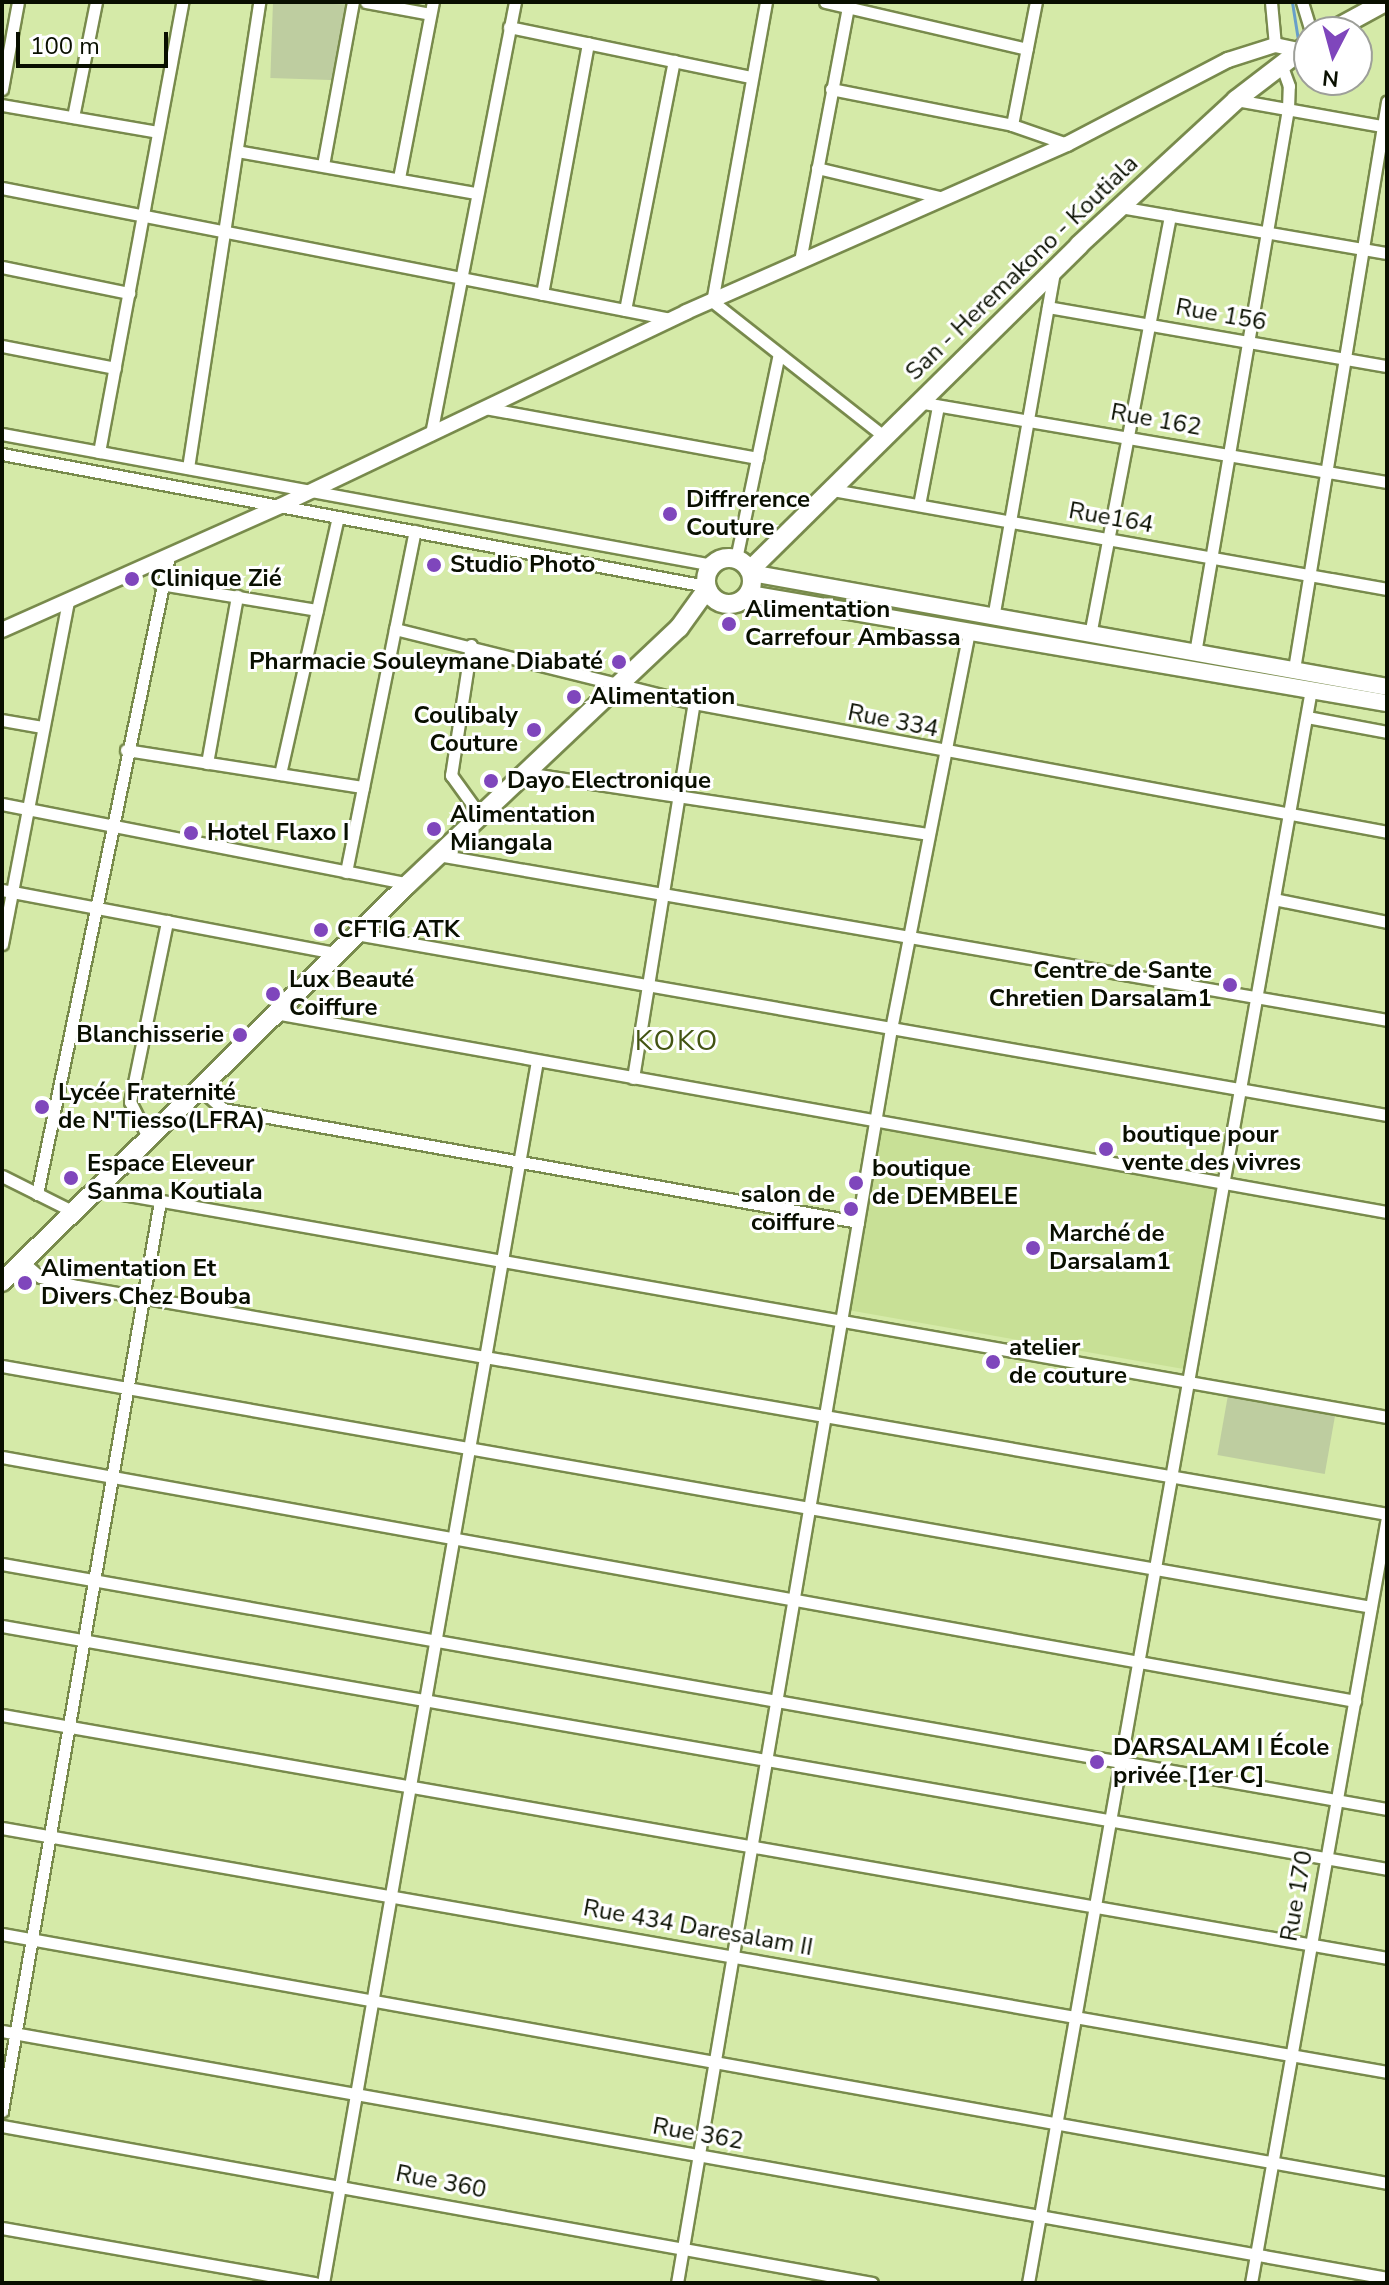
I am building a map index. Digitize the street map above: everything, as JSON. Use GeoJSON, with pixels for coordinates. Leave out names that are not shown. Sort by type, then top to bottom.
{"type":"FeatureCollection","features":[{"type":"Feature","properties":{"kind":"main road"},"geometry":{"type":"LineString","coordinates":[[1359,16],[1385,2]]}},
{"type":"Feature","properties":{"kind":"main road","name":"San - Heremakono - Koutiala"},"geometry":{"type":"LineString","coordinates":[[712,565],[746,567],[1120,207],[1236,100],[1293,55]]}},
{"type":"Feature","properties":{"kind":"main road"},"geometry":{"type":"LineString","coordinates":[[2,1282],[24,1263],[93,1189],[356,934],[679,628],[711,592],[712,565]]}},
{"type":"Feature","properties":{"kind":"main road"},"geometry":{"type":"LineString","coordinates":[[749,594],[746,567],[993,618],[1387,687]]}},
{"type":"Feature","properties":{"kind":"main road"},"geometry":{"type":"LineString","coordinates":[[711,592],[736,604],[749,594],[1387,703]]}},
{"type":"Feature","properties":{"kind":"street"},"geometry":{"type":"LineString","coordinates":[[2,89],[18,2]]}},
{"type":"Feature","properties":{"kind":"street"},"geometry":{"type":"LineString","coordinates":[[73,117],[96,2]]}},
{"type":"Feature","properties":{"kind":"street"},"geometry":{"type":"LineString","coordinates":[[99,452],[182,2]]}},
{"type":"Feature","properties":{"kind":"street"},"geometry":{"type":"LineString","coordinates":[[188,468],[259,2]]}},
{"type":"Feature","properties":{"kind":"street"},"geometry":{"type":"LineString","coordinates":[[323,165],[353,2]]}},
{"type":"Feature","properties":{"kind":"street"},"geometry":{"type":"LineString","coordinates":[[366,2],[431,8],[399,178]]}},
{"type":"Feature","properties":{"kind":"street"},"geometry":{"type":"LineString","coordinates":[[431,434],[515,2]]}},
{"type":"Feature","properties":{"kind":"street"},"geometry":{"type":"LineString","coordinates":[[712,301],[750,77],[766,2]]}},
{"type":"Feature","properties":{"kind":"street"},"geometry":{"type":"LineString","coordinates":[[825,2],[849,4],[1027,49]]}},
{"type":"Feature","properties":{"kind":"street"},"geometry":{"type":"LineString","coordinates":[[1012,125],[1036,2]]}},
{"type":"Feature","properties":{"kind":"street"},"geometry":{"type":"LineString","coordinates":[[1271,2],[1275,45]]}},
{"type":"Feature","properties":{"kind":"street"},"geometry":{"type":"LineString","coordinates":[[800,261],[849,4]]}},
{"type":"Feature","properties":{"kind":"street"},"geometry":{"type":"LineString","coordinates":[[509,27],[750,77]]}},
{"type":"Feature","properties":{"kind":"street"},"geometry":{"type":"LineString","coordinates":[[542,294],[588,43]]}},
{"type":"Feature","properties":{"kind":"street"},"geometry":{"type":"LineString","coordinates":[[2,630],[280,506],[671,319],[940,197],[1067,144],[1228,60],[1275,45],[1293,46]]}},
{"type":"Feature","properties":{"kind":"street"},"geometry":{"type":"LineString","coordinates":[[625,310],[674,61]]}},
{"type":"Feature","properties":{"kind":"street"},"geometry":{"type":"LineString","coordinates":[[1195,653],[1288,109],[1289,86],[1281,64]]}},
{"type":"Feature","properties":{"kind":"street"},"geometry":{"type":"LineString","coordinates":[[831,89],[1012,125],[1067,144]]}},
{"type":"Feature","properties":{"kind":"street"},"geometry":{"type":"LineString","coordinates":[[1236,100],[1385,127]]}},
{"type":"Feature","properties":{"kind":"street"},"geometry":{"type":"LineString","coordinates":[[1294,669],[1387,102]]}},
{"type":"Feature","properties":{"kind":"street"},"geometry":{"type":"LineString","coordinates":[[2,105],[158,132]]}},
{"type":"Feature","properties":{"kind":"street"},"geometry":{"type":"LineString","coordinates":[[237,151],[476,193]]}},
{"type":"Feature","properties":{"kind":"street"},"geometry":{"type":"LineString","coordinates":[[817,168],[940,197]]}},
{"type":"Feature","properties":{"kind":"street"},"geometry":{"type":"LineString","coordinates":[[2,188],[671,319]]}},
{"type":"Feature","properties":{"kind":"street"},"geometry":{"type":"LineString","coordinates":[[1120,207],[1387,253]]}},
{"type":"Feature","properties":{"kind":"street"},"geometry":{"type":"LineString","coordinates":[[1090,635],[1170,216]]}},
{"type":"Feature","properties":{"kind":"street"},"geometry":{"type":"LineString","coordinates":[[2,267],[129,293]]}},
{"type":"Feature","properties":{"kind":"street"},"geometry":{"type":"LineString","coordinates":[[993,618],[1055,268]]}},
{"type":"Feature","properties":{"kind":"street"},"geometry":{"type":"LineString","coordinates":[[712,301],[882,435]]}},
{"type":"Feature","properties":{"kind":"street","name":"Rue 156"},"geometry":{"type":"LineString","coordinates":[[1048,307],[1387,366]]}},
{"type":"Feature","properties":{"kind":"street"},"geometry":{"type":"LineString","coordinates":[[2,346],[115,368]]}},
{"type":"Feature","properties":{"kind":"street"},"geometry":{"type":"LineString","coordinates":[[746,567],[757,458],[779,354]]}},
{"type":"Feature","properties":{"kind":"street","name":"Rue 162"},"geometry":{"type":"LineString","coordinates":[[917,402],[1387,482]]}},
{"type":"Feature","properties":{"kind":"street"},"geometry":{"type":"LineString","coordinates":[[919,505],[938,406]]}},
{"type":"Feature","properties":{"kind":"street"},"geometry":{"type":"LineString","coordinates":[[485,408],[757,458]]}},
{"type":"Feature","properties":{"kind":"street"},"geometry":{"type":"LineString","coordinates":[[2,434],[712,565]]}},
{"type":"Feature","properties":{"kind":"street"},"geometry":{"type":"LineString","coordinates":[[2,454],[415,531],[711,592]]}},
{"type":"Feature","properties":{"kind":"street","name":"Rue164"},"geometry":{"type":"LineString","coordinates":[[827,489],[1387,589]]}},
{"type":"Feature","properties":{"kind":"street"},"geometry":{"type":"LineString","coordinates":[[280,774],[338,517]]}},
{"type":"Feature","properties":{"kind":"street"},"geometry":{"type":"LineString","coordinates":[[346,872],[415,531]]}},
{"type":"Feature","properties":{"kind":"street"},"geometry":{"type":"LineString","coordinates":[[37,1194],[160,584],[169,556]]}},
{"type":"Feature","properties":{"kind":"street"},"geometry":{"type":"LineString","coordinates":[[160,584],[317,610]]}},
{"type":"Feature","properties":{"kind":"street"},"geometry":{"type":"LineString","coordinates":[[207,763],[237,596]]}},
{"type":"Feature","properties":{"kind":"street"},"geometry":{"type":"LineString","coordinates":[[2,944],[7,891],[27,808],[68,600]]}},
{"type":"Feature","properties":{"kind":"street","name":"Rue 334"},"geometry":{"type":"LineString","coordinates":[[395,629],[623,682],[694,703],[943,753],[1387,832]]}},
{"type":"Feature","properties":{"kind":"street"},"geometry":{"type":"LineString","coordinates":[[677,2283],[891,1029],[969,631]]}},
{"type":"Feature","properties":{"kind":"street"},"geometry":{"type":"LineString","coordinates":[[471,645],[451,775],[480,815]]}},
{"type":"Feature","properties":{"kind":"street"},"geometry":{"type":"LineString","coordinates":[[1028,2283],[1311,689]]}},
{"type":"Feature","properties":{"kind":"street"},"geometry":{"type":"LineString","coordinates":[[633,1078],[694,703]]}},
{"type":"Feature","properties":{"kind":"street"},"geometry":{"type":"LineString","coordinates":[[1307,717],[1387,732]]}},
{"type":"Feature","properties":{"kind":"street"},"geometry":{"type":"LineString","coordinates":[[2,720],[42,727]]}},
{"type":"Feature","properties":{"kind":"street"},"geometry":{"type":"LineString","coordinates":[[126,750],[363,787]]}},
{"type":"Feature","properties":{"kind":"street"},"geometry":{"type":"LineString","coordinates":[[525,773],[927,834]]}},
{"type":"Feature","properties":{"kind":"street"},"geometry":{"type":"LineString","coordinates":[[2,804],[408,884]]}},
{"type":"Feature","properties":{"kind":"street"},"geometry":{"type":"LineString","coordinates":[[438,855],[1387,1020]]}},
{"type":"Feature","properties":{"kind":"street"},"geometry":{"type":"LineString","coordinates":[[7,891],[337,953]]}},
{"type":"Feature","properties":{"kind":"street"},"geometry":{"type":"LineString","coordinates":[[1274,899],[1387,922]]}},
{"type":"Feature","properties":{"kind":"street"},"geometry":{"type":"LineString","coordinates":[[148,1137],[130,1102],[167,921]]}},
{"type":"Feature","properties":{"kind":"street"},"geometry":{"type":"LineString","coordinates":[[356,934],[1387,1115]]}},
{"type":"Feature","properties":{"kind":"street"},"geometry":{"type":"LineString","coordinates":[[275,1013],[1387,1212]]}},
{"type":"Feature","properties":{"kind":"street"},"geometry":{"type":"LineString","coordinates":[[323,2283],[537,1061]]}},
{"type":"Feature","properties":{"kind":"street"},"geometry":{"type":"LineString","coordinates":[[199,1088],[223,1109],[858,1222]]}},
{"type":"Feature","properties":{"kind":"street"},"geometry":{"type":"LineString","coordinates":[[2,1176],[72,1211]]}},
{"type":"Feature","properties":{"kind":"street"},"geometry":{"type":"LineString","coordinates":[[93,1189],[1387,1417]]}},
{"type":"Feature","properties":{"kind":"street"},"geometry":{"type":"LineString","coordinates":[[2,2111],[160,1201]]}},
{"type":"Feature","properties":{"kind":"street"},"geometry":{"type":"LineString","coordinates":[[24,1263],[40,1277],[485,1355],[824,1419],[1387,1516]]}},
{"type":"Feature","properties":{"kind":"street"},"geometry":{"type":"LineString","coordinates":[[2,1366],[1371,1607]]}},
{"type":"Feature","properties":{"kind":"street"},"geometry":{"type":"LineString","coordinates":[[2,1457],[1355,1701]]}},
{"type":"Feature","properties":{"kind":"street","name":"Rue 170"},"geometry":{"type":"LineString","coordinates":[[1251,2283],[1387,1516]]}},
{"type":"Feature","properties":{"kind":"street"},"geometry":{"type":"LineString","coordinates":[[2,1564],[1387,1809]]}},
{"type":"Feature","properties":{"kind":"street"},"geometry":{"type":"LineString","coordinates":[[2,1626],[1387,1869]]}},
{"type":"Feature","properties":{"kind":"street"},"geometry":{"type":"LineString","coordinates":[[2,1715],[1387,1958]]}},
{"type":"Feature","properties":{"kind":"street","name":"Rue 434 Daresalam II"},"geometry":{"type":"LineString","coordinates":[[2,1828],[1387,2072]]}},
{"type":"Feature","properties":{"kind":"street"},"geometry":{"type":"LineString","coordinates":[[2,1934],[372,2003],[1387,2183]]}},
{"type":"Feature","properties":{"kind":"street","name":"Rue 362"},"geometry":{"type":"LineString","coordinates":[[2,2031],[355,2097],[1387,2278]]}},
{"type":"Feature","properties":{"kind":"street","name":"Rue 360"},"geometry":{"type":"LineString","coordinates":[[2,2126],[872,2283]]}},
{"type":"Feature","properties":{"kind":"street"},"geometry":{"type":"LineString","coordinates":[[2,2228],[315,2283]]}},
{"type":"Feature","properties":{"kind":"shaded area"},"geometry":{"type":"Polygon","coordinates":[[[273,2],[348,5],[345,81],[270,78],[273,2]]]}},
{"type":"Feature","properties":{"kind":"shaded area","name":"Marché de Darsalam1"},"geometry":{"type":"Polygon","coordinates":[[[882,1124],[1218,1183],[1185,1369],[849,1310],[882,1124]]]}},
{"type":"Feature","properties":{"kind":"shaded area"},"geometry":{"type":"Polygon","coordinates":[[[1228,1395],[1335,1414],[1325,1474],[1217,1455],[1228,1395]]]}},
{"type":"Feature","properties":{"kind":"waterway"},"geometry":{"type":"LineString","coordinates":[[1292,2],[1294,16]]}},
{"type":"Feature","properties":{"kind":"place","name":"Diffrerence Couture"},"geometry":{"type":"Point","coordinates":[670,514]}},
{"type":"Feature","properties":{"kind":"place","name":"Studio Photo"},"geometry":{"type":"Point","coordinates":[434,565]}},
{"type":"Feature","properties":{"kind":"place","name":"Clinique Zié"},"geometry":{"type":"Point","coordinates":[132,579]}},
{"type":"Feature","properties":{"kind":"place","name":"Alimentation Carrefour Ambassa"},"geometry":{"type":"Point","coordinates":[729,624]}},
{"type":"Feature","properties":{"kind":"place","name":"Pharmacie Souleymane Diabaté"},"geometry":{"type":"Point","coordinates":[619,662]}},
{"type":"Feature","properties":{"kind":"place","name":"Alimentation"},"geometry":{"type":"Point","coordinates":[574,697]}},
{"type":"Feature","properties":{"kind":"place","name":"Coulibaly Couture"},"geometry":{"type":"Point","coordinates":[534,730]}},
{"type":"Feature","properties":{"kind":"place","name":"Dayo Electronique"},"geometry":{"type":"Point","coordinates":[491,781]}},
{"type":"Feature","properties":{"kind":"place","name":"Alimentation Miangala"},"geometry":{"type":"Point","coordinates":[434,829]}},
{"type":"Feature","properties":{"kind":"place","name":"Hotel Flaxo I"},"geometry":{"type":"Point","coordinates":[191,833]}},
{"type":"Feature","properties":{"kind":"place","name":"CFTIG ATK"},"geometry":{"type":"Point","coordinates":[321,930]}},
{"type":"Feature","properties":{"kind":"place","name":"Centre de Sante Chretien Darsalam1"},"geometry":{"type":"Point","coordinates":[1230,985]}},
{"type":"Feature","properties":{"kind":"place","name":"Lux Beauté Coiffure"},"geometry":{"type":"Point","coordinates":[273,994]}},
{"type":"Feature","properties":{"kind":"place","name":"Blanchisserie"},"geometry":{"type":"Point","coordinates":[240,1035]}},
{"type":"Feature","properties":{"kind":"place","name":"Lycée Fraternité de N'Tiesso(LFRA)"},"geometry":{"type":"Point","coordinates":[42,1107]}},
{"type":"Feature","properties":{"kind":"place","name":"boutique pour vente des vivres"},"geometry":{"type":"Point","coordinates":[1106,1149]}},
{"type":"Feature","properties":{"kind":"place","name":"Espace Eleveur Sanma Koutiala"},"geometry":{"type":"Point","coordinates":[71,1178]}},
{"type":"Feature","properties":{"kind":"place","name":"boutique de DEMBELE"},"geometry":{"type":"Point","coordinates":[856,1183]}},
{"type":"Feature","properties":{"kind":"place","name":"salon de coiffure"},"geometry":{"type":"Point","coordinates":[851,1209]}},
{"type":"Feature","properties":{"kind":"place","name":"Marché de Darsalam1"},"geometry":{"type":"Point","coordinates":[1033,1248]}},
{"type":"Feature","properties":{"kind":"place","name":"Alimentation Et Divers Chez Bouba"},"geometry":{"type":"Point","coordinates":[25,1283]}},
{"type":"Feature","properties":{"kind":"place","name":"atelier de couture"},"geometry":{"type":"Point","coordinates":[993,1362]}},
{"type":"Feature","properties":{"kind":"place","name":"DARSALAM I École privée [1er C]"},"geometry":{"type":"Point","coordinates":[1097,1762]}},
{"type":"Feature","properties":{"kind":"district","name":"KOKO"},"geometry":{"type":"Point","coordinates":[677,1041]}}]}
